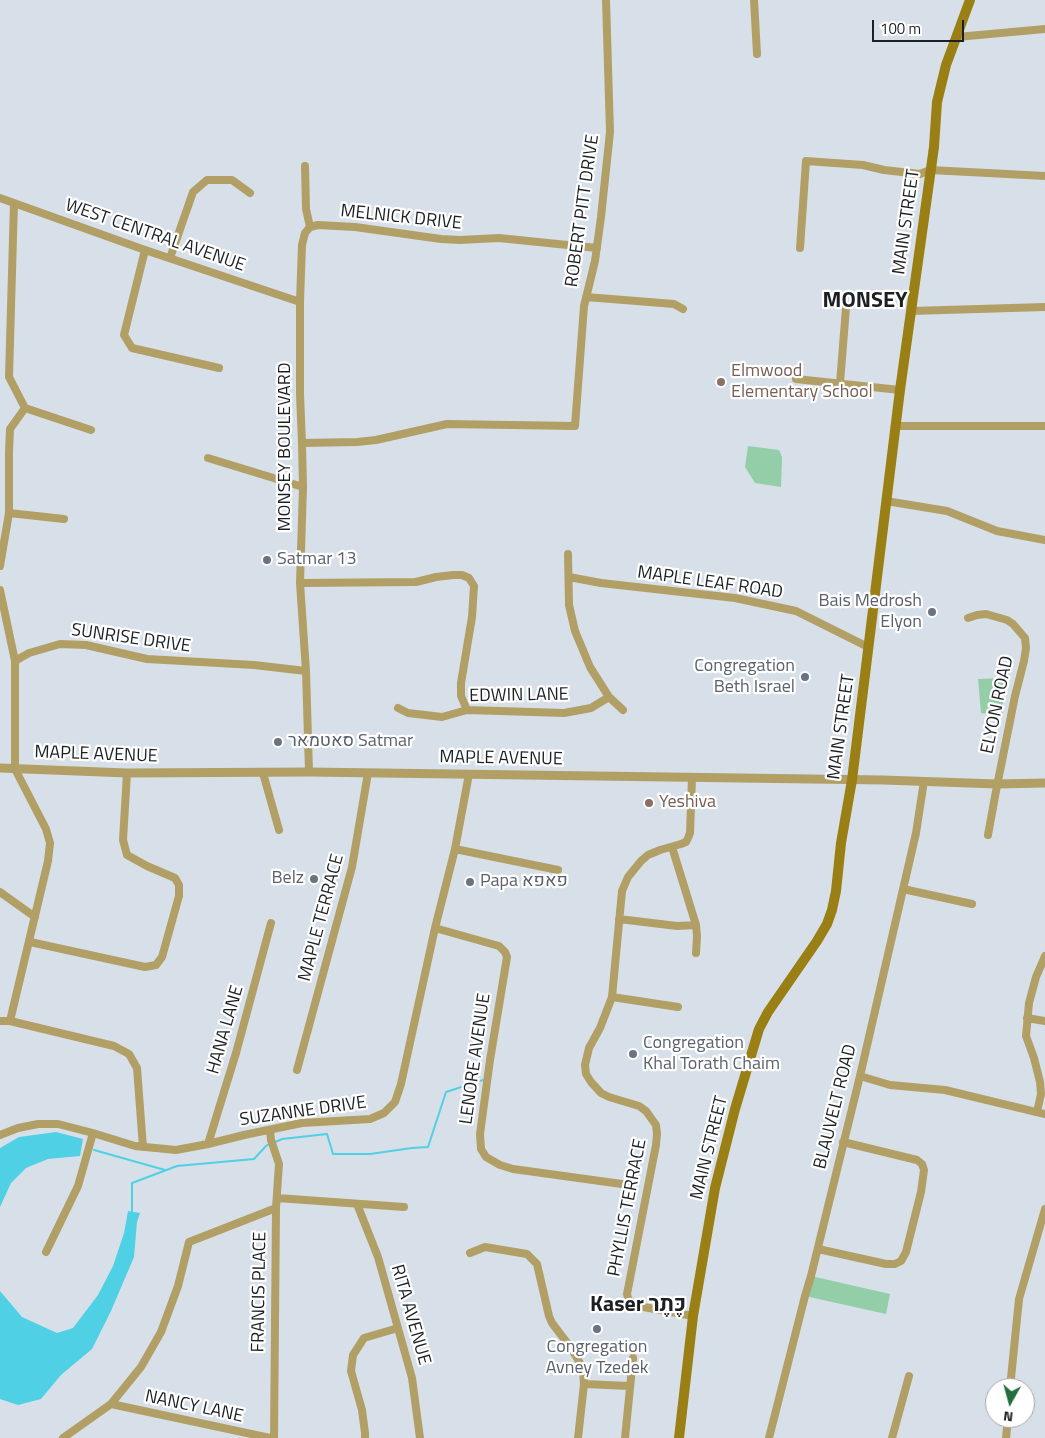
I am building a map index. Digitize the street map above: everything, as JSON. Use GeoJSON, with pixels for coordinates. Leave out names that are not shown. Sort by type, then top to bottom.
{"type":"FeatureCollection","features":[{"type":"Feature","properties":{"kind":"main road","name":"MAIN STREET"},"geometry":{"type":"LineString","coordinates":[[679,1438],[693,1316],[715,1188],[735,1109],[759,1029],[768,1012],[827,924],[836,891],[841,843],[852,780],[900,390],[920,253],[940,88],[946,65],[970,0]]}},
{"type":"Feature","properties":{"kind":"street","name":"ROBERT PITT DRIVE"},"geometry":{"type":"LineString","coordinates":[[302,443],[376,440],[447,424],[575,426],[584,308],[597,248],[610,132],[606,0]]}},
{"type":"Feature","properties":{"kind":"street"},"geometry":{"type":"LineString","coordinates":[[754,0],[757,54]]}},
{"type":"Feature","properties":{"kind":"street"},"geometry":{"type":"LineString","coordinates":[[957,37],[1045,29]]}},
{"type":"Feature","properties":{"kind":"street"},"geometry":{"type":"LineString","coordinates":[[800,248],[806,161],[863,165],[884,170],[920,174],[930,170],[1045,176]]}},
{"type":"Feature","properties":{"kind":"street"},"geometry":{"type":"LineString","coordinates":[[300,302],[302,245],[305,233],[310,227],[306,209],[305,166]]}},
{"type":"Feature","properties":{"kind":"street"},"geometry":{"type":"LineString","coordinates":[[170,258],[192,192],[207,180],[232,180],[250,193]]}},
{"type":"Feature","properties":{"kind":"street","name":"WEST CENTRAL AVENUE"},"geometry":{"type":"LineString","coordinates":[[0,198],[300,302]]}},
{"type":"Feature","properties":{"kind":"street"},"geometry":{"type":"LineString","coordinates":[[14,203],[9,377],[25,408],[91,430]]}},
{"type":"Feature","properties":{"kind":"street","name":"MELNICK DRIVE"},"geometry":{"type":"LineString","coordinates":[[310,227],[318,225],[355,227],[441,239],[499,238],[597,248]]}},
{"type":"Feature","properties":{"kind":"street"},"geometry":{"type":"LineString","coordinates":[[146,250],[124,335],[132,348],[219,368]]}},
{"type":"Feature","properties":{"kind":"street"},"geometry":{"type":"LineString","coordinates":[[586,296],[674,304],[683,309]]}},
{"type":"Feature","properties":{"kind":"street","name":"MONSEY BOULEVARD"},"geometry":{"type":"LineString","coordinates":[[300,302],[302,443],[300,583],[306,671],[309,772]]}},
{"type":"Feature","properties":{"kind":"street"},"geometry":{"type":"LineString","coordinates":[[911,311],[1045,307]]}},
{"type":"Feature","properties":{"kind":"street"},"geometry":{"type":"LineString","coordinates":[[840,383],[846,308]]}},
{"type":"Feature","properties":{"kind":"street"},"geometry":{"type":"LineString","coordinates":[[796,379],[900,390]]}},
{"type":"Feature","properties":{"kind":"street"},"geometry":{"type":"LineString","coordinates":[[0,566],[9,513],[10,429],[25,408]]}},
{"type":"Feature","properties":{"kind":"street"},"geometry":{"type":"LineString","coordinates":[[896,426],[1045,426]]}},
{"type":"Feature","properties":{"kind":"street"},"geometry":{"type":"LineString","coordinates":[[208,458],[302,487]]}},
{"type":"Feature","properties":{"kind":"street"},"geometry":{"type":"LineString","coordinates":[[886,501],[947,511],[997,531],[1045,540]]}},
{"type":"Feature","properties":{"kind":"street"},"geometry":{"type":"LineString","coordinates":[[9,513],[64,519]]}},
{"type":"Feature","properties":{"kind":"street"},"geometry":{"type":"LineString","coordinates":[[568,554],[569,605],[575,631],[590,667],[609,697],[623,710]]}},
{"type":"Feature","properties":{"kind":"street"},"geometry":{"type":"LineString","coordinates":[[300,583],[416,582],[436,577],[462,575],[469,578],[474,586],[472,617],[461,683],[461,696],[467,710]]}},
{"type":"Feature","properties":{"kind":"street","name":"MAPLE LEAF ROAD"},"geometry":{"type":"LineString","coordinates":[[569,577],[600,583],[735,598],[796,611],[868,647]]}},
{"type":"Feature","properties":{"kind":"street"},"geometry":{"type":"LineString","coordinates":[[0,590],[15,661],[15,769],[46,829],[50,843],[48,861],[30,942],[10,1021]]}},
{"type":"Feature","properties":{"kind":"street","name":"ELYON ROAD"},"geometry":{"type":"LineString","coordinates":[[968,618],[977,614],[986,614],[1007,620],[1025,638],[1024,661],[1014,696],[997,784]]}},
{"type":"Feature","properties":{"kind":"street","name":"SUNRISE DRIVE"},"geometry":{"type":"LineString","coordinates":[[15,661],[29,653],[60,644],[86,646],[147,660],[254,665],[306,671]]}},
{"type":"Feature","properties":{"kind":"street","name":"EDWIN LANE"},"geometry":{"type":"LineString","coordinates":[[398,708],[408,713],[442,718],[467,710],[564,712],[591,708],[609,697]]}},
{"type":"Feature","properties":{"kind":"street","name":"MAPLE AVENUE"},"geometry":{"type":"LineString","coordinates":[[0,768],[127,773],[309,772],[997,784],[1045,783]]}},
{"type":"Feature","properties":{"kind":"street"},"geometry":{"type":"LineString","coordinates":[[30,942],[145,967],[156,965],[162,957],[179,896],[179,885],[175,878],[147,866],[127,854],[123,840],[127,773]]}},
{"type":"Feature","properties":{"kind":"street"},"geometry":{"type":"LineString","coordinates":[[263,773],[279,830]]}},
{"type":"Feature","properties":{"kind":"street","name":"MAPLE TERRACE"},"geometry":{"type":"LineString","coordinates":[[298,1070],[352,867],[368,773]]}},
{"type":"Feature","properties":{"kind":"street","name":"SUZANNE DRIVE"},"geometry":{"type":"LineString","coordinates":[[0,1135],[18,1128],[38,1124],[58,1124],[134,1146],[176,1150],[302,1123],[370,1119],[384,1113],[395,1102],[401,1084],[435,928],[455,849],[469,774]]}},
{"type":"Feature","properties":{"kind":"street","name":"PHYLLIS TERRACE"},"geometry":{"type":"LineString","coordinates":[[692,778],[690,833],[686,842],[648,855],[634,867],[622,892],[612,996],[606,1014],[586,1057],[585,1065],[586,1074],[601,1094],[640,1106],[646,1110],[656,1125],[657,1134],[648,1191],[627,1294],[628,1298],[633,1304],[638,1306],[693,1316]]}},
{"type":"Feature","properties":{"kind":"street","name":"BLAUVELT ROAD"},"geometry":{"type":"LineString","coordinates":[[769,1438],[860,1076],[916,833],[924,782]]}},
{"type":"Feature","properties":{"kind":"street"},"geometry":{"type":"LineString","coordinates":[[988,835],[997,784]]}},
{"type":"Feature","properties":{"kind":"street"},"geometry":{"type":"LineString","coordinates":[[672,847],[696,925],[696,953]]}},
{"type":"Feature","properties":{"kind":"street"},"geometry":{"type":"LineString","coordinates":[[455,849],[558,870]]}},
{"type":"Feature","properties":{"kind":"street"},"geometry":{"type":"LineString","coordinates":[[903,889],[972,904]]}},
{"type":"Feature","properties":{"kind":"street"},"geometry":{"type":"LineString","coordinates":[[0,892],[35,917]]}},
{"type":"Feature","properties":{"kind":"street"},"geometry":{"type":"LineString","coordinates":[[619,919],[678,926],[696,925]]}},
{"type":"Feature","properties":{"kind":"street","name":"HANA LANE"},"geometry":{"type":"LineString","coordinates":[[208,1144],[236,1053],[270,923]]}},
{"type":"Feature","properties":{"kind":"street","name":"LENORE AVENUE"},"geometry":{"type":"LineString","coordinates":[[435,928],[499,946],[507,957],[480,1134],[481,1149],[486,1157],[513,1170],[629,1186]]}},
{"type":"Feature","properties":{"kind":"street"},"geometry":{"type":"LineString","coordinates":[[1036,1112],[1041,1094],[1040,1082],[1026,1036],[1027,1018],[1036,977],[1045,956]]}},
{"type":"Feature","properties":{"kind":"street"},"geometry":{"type":"LineString","coordinates":[[612,996],[678,1006]]}},
{"type":"Feature","properties":{"kind":"street"},"geometry":{"type":"LineString","coordinates":[[1027,1018],[1045,1020]]}},
{"type":"Feature","properties":{"kind":"street"},"geometry":{"type":"LineString","coordinates":[[0,1021],[10,1021],[114,1046],[129,1054],[136,1068],[143,1147]]}},
{"type":"Feature","properties":{"kind":"street"},"geometry":{"type":"LineString","coordinates":[[860,1076],[890,1085],[945,1090],[1045,1114]]}},
{"type":"Feature","properties":{"kind":"street","name":"FRANCIS PLACE"},"geometry":{"type":"LineString","coordinates":[[270,1130],[272,1144],[279,1164],[276,1208],[272,1438]]}},
{"type":"Feature","properties":{"kind":"street"},"geometry":{"type":"LineString","coordinates":[[46,1252],[78,1186],[93,1133]]}},
{"type":"Feature","properties":{"kind":"street"},"geometry":{"type":"LineString","coordinates":[[818,1249],[886,1264],[895,1264],[901,1261],[906,1252],[921,1192],[924,1170],[922,1164],[917,1160],[843,1142]]}},
{"type":"Feature","properties":{"kind":"street"},"geometry":{"type":"LineString","coordinates":[[277,1198],[404,1207]]}},
{"type":"Feature","properties":{"kind":"street","name":"RITA AVENUE"},"geometry":{"type":"LineString","coordinates":[[357,1204],[378,1257],[412,1378],[420,1438]]}},
{"type":"Feature","properties":{"kind":"street"},"geometry":{"type":"LineString","coordinates":[[63,1438],[112,1404],[141,1367],[161,1332],[178,1286],[189,1242],[276,1208]]}},
{"type":"Feature","properties":{"kind":"street"},"geometry":{"type":"LineString","coordinates":[[1011,1378],[1019,1299],[1045,1209]]}},
{"type":"Feature","properties":{"kind":"street"},"geometry":{"type":"LineString","coordinates":[[470,1253],[485,1247],[527,1254],[538,1264],[549,1316],[582,1368],[584,1384],[578,1438]]}},
{"type":"Feature","properties":{"kind":"street"},"geometry":{"type":"LineString","coordinates":[[365,1438],[366,1432],[362,1410],[351,1370],[352,1355],[364,1338],[398,1328]]}},
{"type":"Feature","properties":{"kind":"street"},"geometry":{"type":"LineString","coordinates":[[625,1438],[633,1358]]}},
{"type":"Feature","properties":{"kind":"street"},"geometry":{"type":"LineString","coordinates":[[892,1438],[909,1376]]}},
{"type":"Feature","properties":{"kind":"street"},"geometry":{"type":"LineString","coordinates":[[584,1384],[630,1386]]}},
{"type":"Feature","properties":{"kind":"street","name":"NANCY LANE"},"geometry":{"type":"LineString","coordinates":[[112,1404],[272,1438]]}},
{"type":"Feature","properties":{"kind":"green space"},"geometry":{"type":"Polygon","coordinates":[[[748,446],[779,450],[782,457],[781,487],[755,483],[745,467],[748,446]]]}},
{"type":"Feature","properties":{"kind":"green space"},"geometry":{"type":"Polygon","coordinates":[[[1003,678],[1003,716],[981,713],[978,679],[1003,678]]]}},
{"type":"Feature","properties":{"kind":"green space"},"geometry":{"type":"Polygon","coordinates":[[[811,1276],[890,1294],[886,1314],[805,1296],[811,1276]]]}},
{"type":"Feature","properties":{"kind":"water"},"geometry":{"type":"Polygon","coordinates":[[[56,1132],[83,1139],[80,1156],[48,1159],[26,1168],[11,1183],[0,1207],[0,1148],[19,1137],[56,1132]]]}},
{"type":"Feature","properties":{"kind":"water"},"geometry":{"type":"Polygon","coordinates":[[[128,1211],[140,1213],[137,1222],[134,1257],[111,1311],[92,1349],[61,1375],[41,1399],[18,1405],[0,1399],[0,1291],[22,1317],[57,1333],[73,1328],[98,1295],[113,1266],[124,1233],[128,1211]]]}},
{"type":"Feature","properties":{"kind":"waterway"},"geometry":{"type":"LineString","coordinates":[[273,1143],[282,1139],[327,1134],[333,1154],[370,1154],[428,1147],[446,1092],[483,1080]]}},
{"type":"Feature","properties":{"kind":"waterway"},"geometry":{"type":"LineString","coordinates":[[132,1214],[132,1183],[177,1166],[254,1159],[269,1144]]}},
{"type":"Feature","properties":{"kind":"waterway"},"geometry":{"type":"LineString","coordinates":[[94,1150],[165,1170]]}},
{"type":"Feature","properties":{"kind":"place","name":"Elmwood Elementary School"},"geometry":{"type":"Point","coordinates":[721,382]}},
{"type":"Feature","properties":{"kind":"place","name":"Satmar 13"},"geometry":{"type":"Point","coordinates":[267,560]}},
{"type":"Feature","properties":{"kind":"place","name":"Bais Medrosh Elyon"},"geometry":{"type":"Point","coordinates":[932,612]}},
{"type":"Feature","properties":{"kind":"place","name":"Congregation Beth Israel"},"geometry":{"type":"Point","coordinates":[805,677]}},
{"type":"Feature","properties":{"kind":"place","name":"סאטמאר Satmar"},"geometry":{"type":"Point","coordinates":[278,742]}},
{"type":"Feature","properties":{"kind":"place","name":"Yeshiva"},"geometry":{"type":"Point","coordinates":[649,803]}},
{"type":"Feature","properties":{"kind":"place","name":"Belz"},"geometry":{"type":"Point","coordinates":[314,879]}},
{"type":"Feature","properties":{"kind":"place","name":"Papa פאפא"},"geometry":{"type":"Point","coordinates":[470,882]}},
{"type":"Feature","properties":{"kind":"place","name":"Congregation Khal Torath Chaim"},"geometry":{"type":"Point","coordinates":[633,1054]}},
{"type":"Feature","properties":{"kind":"place","name":"Congregation Avney Tzedek"},"geometry":{"type":"Point","coordinates":[597,1329]}},
{"type":"Feature","properties":{"kind":"district","name":"MONSEY"},"geometry":{"type":"Point","coordinates":[865,302]}},
{"type":"Feature","properties":{"kind":"district","name":"Kaser כֶּתֶר"},"geometry":{"type":"Point","coordinates":[638,1306]}}]}
